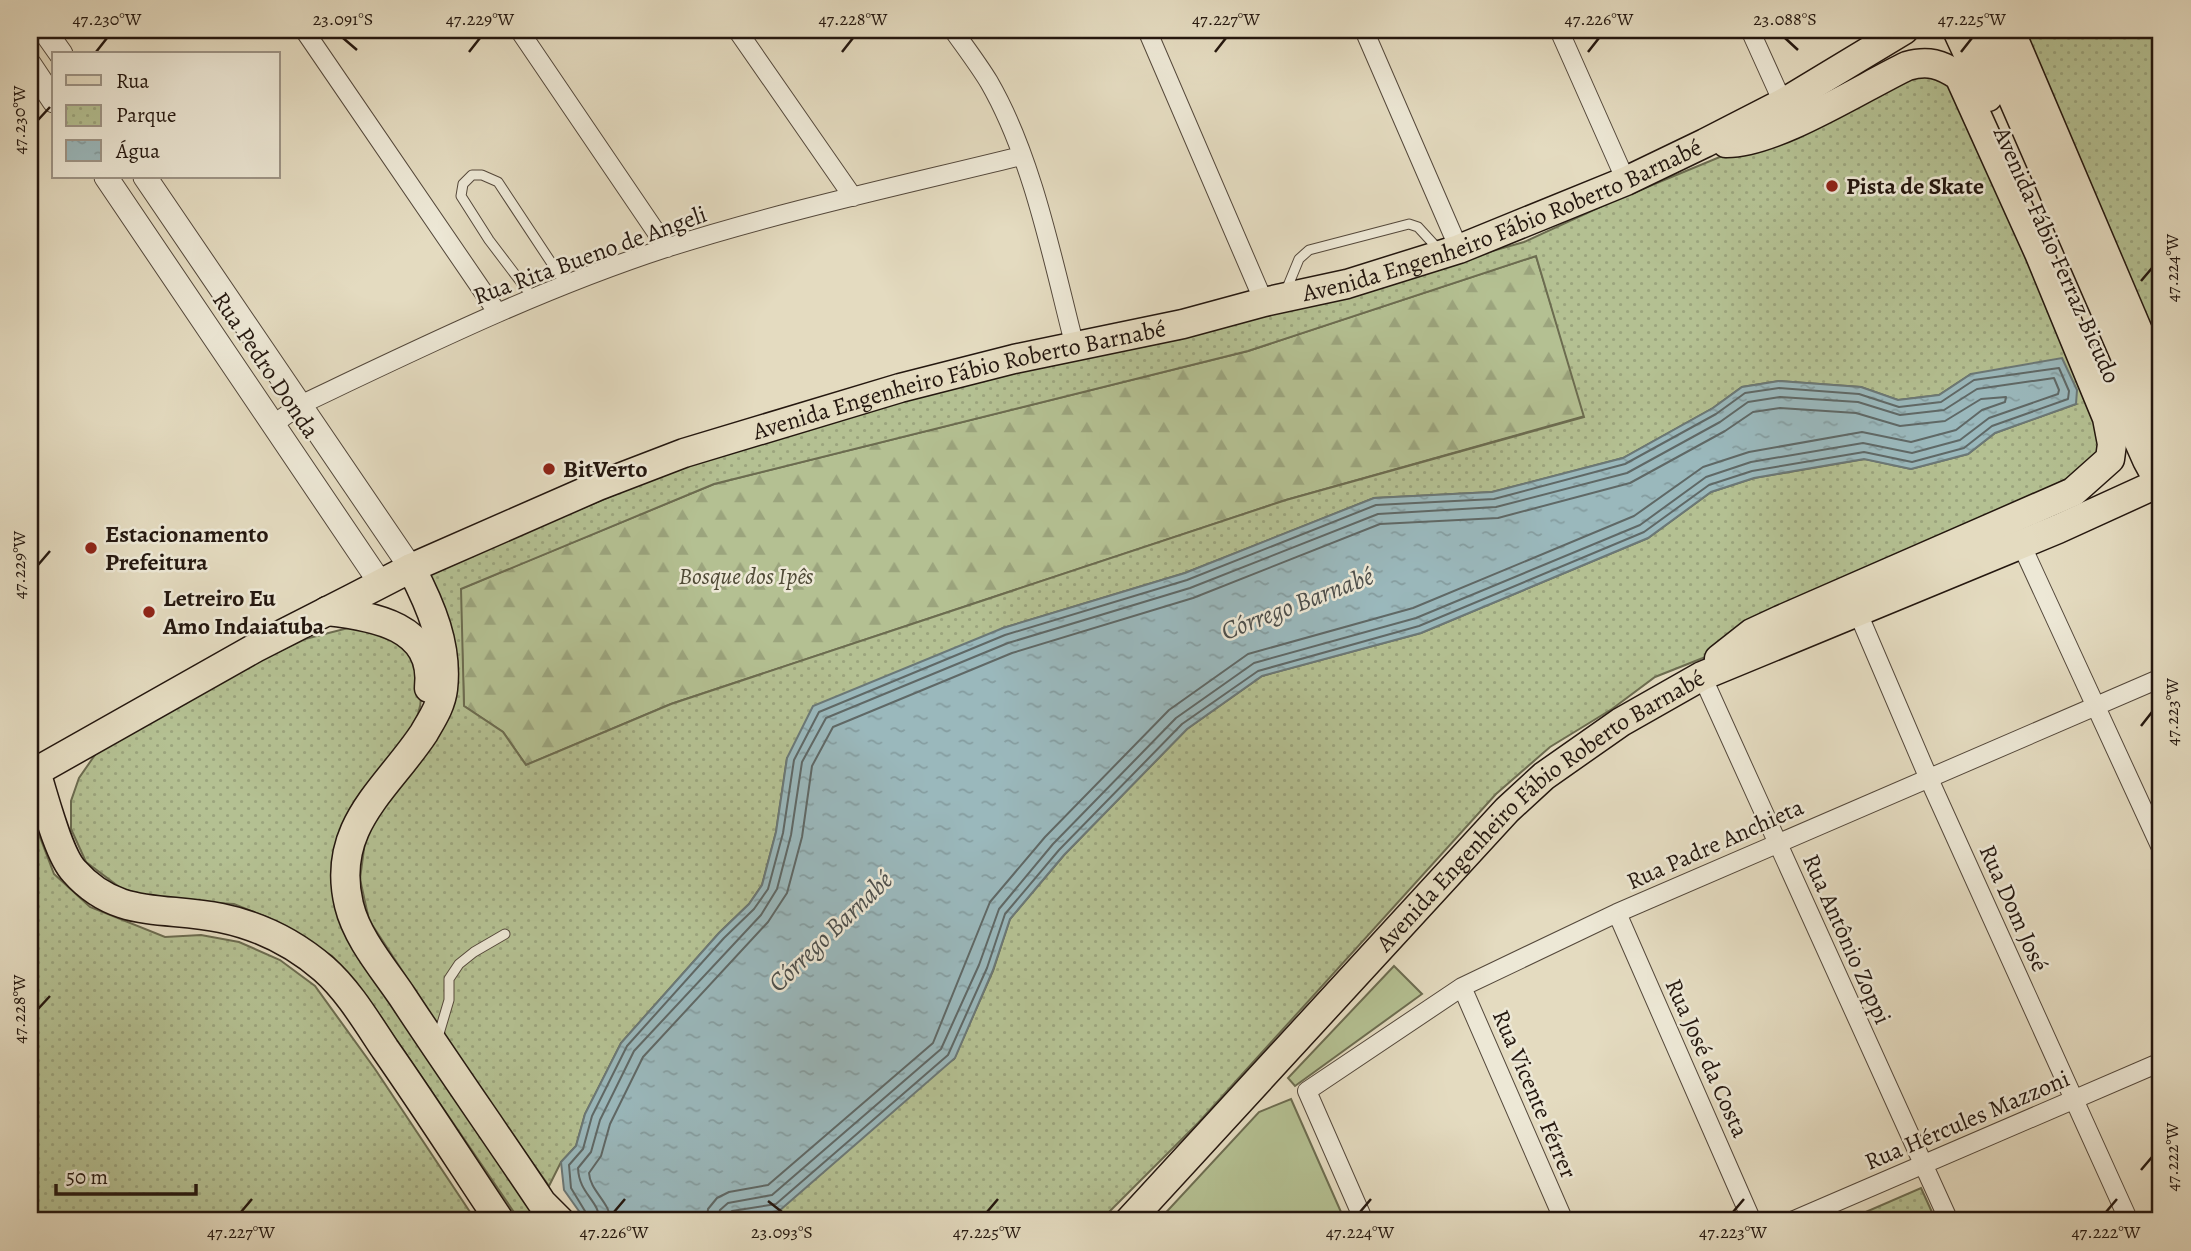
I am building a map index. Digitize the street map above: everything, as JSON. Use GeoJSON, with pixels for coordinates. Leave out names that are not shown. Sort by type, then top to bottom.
{"type":"FeatureCollection","features":[{"type":"Feature","properties":{"kind":"main road","name":"Avenida Engenheiro Fábio Roberto Barnabé"},"geometry":{"type":"LineString","coordinates":[[33,774],[255,648],[411,568],[598,486],[684,453],[900,388],[1183,324],[1273,299],[1348,284],[1450,251],[1626,181],[1705,143],[1783,103],[1904,30]]}},
{"type":"Feature","properties":{"kind":"main road","name":"Avenida Fábio Ferraz Bicudo"},"geometry":{"type":"LineString","coordinates":[[1957,30],[2132,426],[2153,471],[2161,479]]}},
{"type":"Feature","properties":{"kind":"main road","name":"Avenida Fábio Ferraz Bicudo"},"geometry":{"type":"LineString","coordinates":[[1983,30],[2161,439]]}},
{"type":"Feature","properties":{"kind":"main road"},"geometry":{"type":"LineString","coordinates":[[2010,30],[2161,385]]}},
{"type":"Feature","properties":{"kind":"main road"},"geometry":{"type":"LineString","coordinates":[[1702,676],[1752,634],[1780,620],[2059,498],[2084,483],[2108,462],[2112,444],[2107,418],[2039,253],[1959,76],[1945,67],[1922,62],[1744,143],[1705,143]]}},
{"type":"Feature","properties":{"kind":"main road","name":"Avenida Engenheiro Fábio Roberto Barnabé"},"geometry":{"type":"LineString","coordinates":[[1129,1221],[1507,810],[1544,776],[1621,722],[1702,676],[2021,544],[2161,479]]}},
{"type":"Feature","properties":{"kind":"main road"},"geometry":{"type":"LineString","coordinates":[[2021,544],[2028,526],[2059,498]]}},
{"type":"Feature","properties":{"kind":"main road"},"geometry":{"type":"LineString","coordinates":[[411,568],[432,613],[442,643],[444,665],[440,703],[407,760],[374,794],[361,814],[346,863],[349,904],[358,930],[435,1046],[542,1203],[560,1221]]}},
{"type":"Feature","properties":{"kind":"main road"},"geometry":{"type":"LineString","coordinates":[[327,611],[371,615],[401,629],[422,649],[431,675],[422,736]]}},
{"type":"Feature","properties":{"kind":"main road"},"geometry":{"type":"LineString","coordinates":[[33,774],[72,869],[93,888],[120,904],[150,912],[219,918],[257,928],[288,942],[326,970],[362,1014],[500,1221]]}},
{"type":"Feature","properties":{"kind":"street"},"geometry":{"type":"LineString","coordinates":[[44,30],[60,52]]}},
{"type":"Feature","properties":{"kind":"street"},"geometry":{"type":"LineString","coordinates":[[304,30],[496,312]]}},
{"type":"Feature","properties":{"kind":"street"},"geometry":{"type":"LineString","coordinates":[[519,30],[667,248]]}},
{"type":"Feature","properties":{"kind":"street"},"geometry":{"type":"LineString","coordinates":[[737,30],[853,197]]}},
{"type":"Feature","properties":{"kind":"street"},"geometry":{"type":"LineString","coordinates":[[953,30],[990,83],[1021,156],[1035,197],[1075,347]]}},
{"type":"Feature","properties":{"kind":"street"},"geometry":{"type":"LineString","coordinates":[[1147,30],[1273,299]]}},
{"type":"Feature","properties":{"kind":"street"},"geometry":{"type":"LineString","coordinates":[[1364,30],[1450,251]]}},
{"type":"Feature","properties":{"kind":"street"},"geometry":{"type":"LineString","coordinates":[[1559,30],[1626,181]]}},
{"type":"Feature","properties":{"kind":"street"},"geometry":{"type":"LineString","coordinates":[[1751,30],[1783,103]]}},
{"type":"Feature","properties":{"kind":"street"},"geometry":{"type":"LineString","coordinates":[[30,65],[52,98]]}},
{"type":"Feature","properties":{"kind":"street","name":"Rua Rita Bueno de Angeli"},"geometry":{"type":"LineString","coordinates":[[274,424],[300,405],[496,312],[667,248],[853,197],[1021,156]]}},
{"type":"Feature","properties":{"kind":"street","name":"Rua Pedro Donda"},"geometry":{"type":"LineString","coordinates":[[107,178],[381,584]]}},
{"type":"Feature","properties":{"kind":"street","name":"Rua Pedro Donda"},"geometry":{"type":"LineString","coordinates":[[146,178],[411,568]]}},
{"type":"Feature","properties":{"kind":"street"},"geometry":{"type":"LineString","coordinates":[[2021,544],[2161,848]]}},
{"type":"Feature","properties":{"kind":"street","name":"Rua Dom José"},"geometry":{"type":"LineString","coordinates":[[1858,613],[1928,779],[2129,1221]]}},
{"type":"Feature","properties":{"kind":"street","name":"Rua Antônio Zoppi"},"geometry":{"type":"LineString","coordinates":[[1702,676],[1949,1221]]}},
{"type":"Feature","properties":{"kind":"street","name":"Rua Padre Anchieta"},"geometry":{"type":"LineString","coordinates":[[1364,1221],[1307,1091],[1462,987],[1777,843],[2161,678]]}},
{"type":"Feature","properties":{"kind":"street","name":"Rua José da Costa"},"geometry":{"type":"LineString","coordinates":[[1617,914],[1752,1221]]}},
{"type":"Feature","properties":{"kind":"street","name":"Rua Vicente Férrer"},"geometry":{"type":"LineString","coordinates":[[1462,987],[1564,1221]]}},
{"type":"Feature","properties":{"kind":"street","name":"Rua Hércules Mazzoni"},"geometry":{"type":"LineString","coordinates":[[1792,1221],[1923,1167],[2161,1062]]}},
{"type":"Feature","properties":{"kind":"lane"},"geometry":{"type":"LineString","coordinates":[[533,298],[489,240],[461,196],[463,184],[472,175],[482,175],[498,181],[566,285]]}},
{"type":"Feature","properties":{"kind":"lane"},"geometry":{"type":"LineString","coordinates":[[1273,299],[1299,259],[1309,250],[1409,224],[1418,227],[1450,251]]}},
{"type":"Feature","properties":{"kind":"lane"},"geometry":{"type":"LineString","coordinates":[[435,1046],[449,1000],[449,979],[459,964],[505,934]]}},
{"type":"Feature","properties":{"kind":"green space"},"geometry":{"type":"Polygon","coordinates":[[[2022,30],[2161,30],[2161,372],[2022,30]]]}},
{"type":"Feature","properties":{"kind":"green space"},"geometry":{"type":"Polygon","coordinates":[[[1916,76],[1943,79],[1956,86],[2097,408],[2100,450],[2082,471],[1971,528],[1713,654],[1655,677],[1612,709],[1550,747],[1496,794],[1198,1123],[1100,1221],[711,1221],[954,1059],[993,971],[1010,919],[1064,855],[1187,729],[1262,676],[1421,633],[1648,538],[1711,492],[1754,478],[1865,459],[1911,469],[1968,454],[1995,433],[2076,404],[1971,374],[1939,395],[1898,400],[1861,387],[1779,381],[1742,387],[1713,408],[1623,458],[1492,492],[1374,498],[1185,573],[1003,628],[787,758],[776,832],[762,885],[749,904],[719,933],[621,1043],[585,1114],[576,1146],[561,1162],[549,1186],[481,1091],[369,920],[360,879],[365,841],[379,812],[413,772],[431,744],[428,573],[664,474],[906,394],[1274,313],[1524,242],[1611,202],[1916,76]],[[1536,256],[1248,351],[714,484],[461,589],[464,706],[503,732],[526,765],[671,704],[1286,500],[1584,417],[1536,256]]]}},
{"type":"Feature","properties":{"kind":"green space","name":"Bosque dos Ipês"},"geometry":{"type":"Polygon","coordinates":[[[1536,256],[1585,416],[1286,500],[671,704],[526,765],[503,732],[464,706],[460,589],[714,484],[1248,351],[1536,256]]]}},
{"type":"Feature","properties":{"kind":"green space"},"geometry":{"type":"Polygon","coordinates":[[[360,625],[384,630],[414,654],[421,697],[413,726],[352,806],[339,841],[333,879],[542,1221],[520,1221],[365,994],[332,956],[269,918],[234,904],[162,900],[122,889],[86,862],[71,829],[71,801],[79,778],[97,752],[253,664],[305,639],[360,625]]]}},
{"type":"Feature","properties":{"kind":"green space"},"geometry":{"type":"Polygon","coordinates":[[[30,811],[54,874],[90,907],[165,937],[201,935],[239,942],[280,960],[315,986],[375,1069],[476,1221],[30,1221],[30,811]]]}},
{"type":"Feature","properties":{"kind":"green space"},"geometry":{"type":"Polygon","coordinates":[[[1394,966],[1422,994],[1295,1086],[1288,1078],[1394,966]]]}},
{"type":"Feature","properties":{"kind":"green space"},"geometry":{"type":"Polygon","coordinates":[[[1291,1099],[1345,1221],[1158,1221],[1259,1112],[1291,1099]]]}},
{"type":"Feature","properties":{"kind":"green space"},"geometry":{"type":"Polygon","coordinates":[[[1921,1188],[1936,1221],[1845,1221],[1921,1188]]]}},
{"type":"Feature","properties":{"kind":"water"},"geometry":{"type":"Polygon","coordinates":[[[2062,358],[2077,390],[2076,404],[1995,433],[1968,454],[1911,469],[1864,459],[1754,478],[1711,492],[1648,538],[1421,633],[1262,676],[1187,729],[1064,855],[1010,919],[993,970],[955,1058],[779,1211],[712,1221],[586,1221],[564,1190],[561,1162],[576,1146],[585,1114],[621,1043],[719,933],[749,904],[762,885],[776,832],[787,758],[813,706],[1003,628],[1185,573],[1374,498],[1492,492],[1623,458],[1713,408],[1742,387],[1779,381],[1861,387],[1898,400],[1939,395],[1971,374],[2062,358]]]}},
{"type":"Feature","properties":{"kind":"waterway","name":"Córrego Barnabé"},"geometry":{"type":"LineString","coordinates":[[2156,330],[2161,327]]}},
{"type":"Feature","properties":{"kind":"place","name":"Pista de Skate"},"geometry":{"type":"Point","coordinates":[1832,186]}},
{"type":"Feature","properties":{"kind":"place","name":"BitVerto"},"geometry":{"type":"Point","coordinates":[549,469]}},
{"type":"Feature","properties":{"kind":"place","name":"Estacionamento Prefeitura"},"geometry":{"type":"Point","coordinates":[91,548]}},
{"type":"Feature","properties":{"kind":"place","name":"Letreiro Eu Amo Indaiatuba"},"geometry":{"type":"Point","coordinates":[149,612]}}]}
